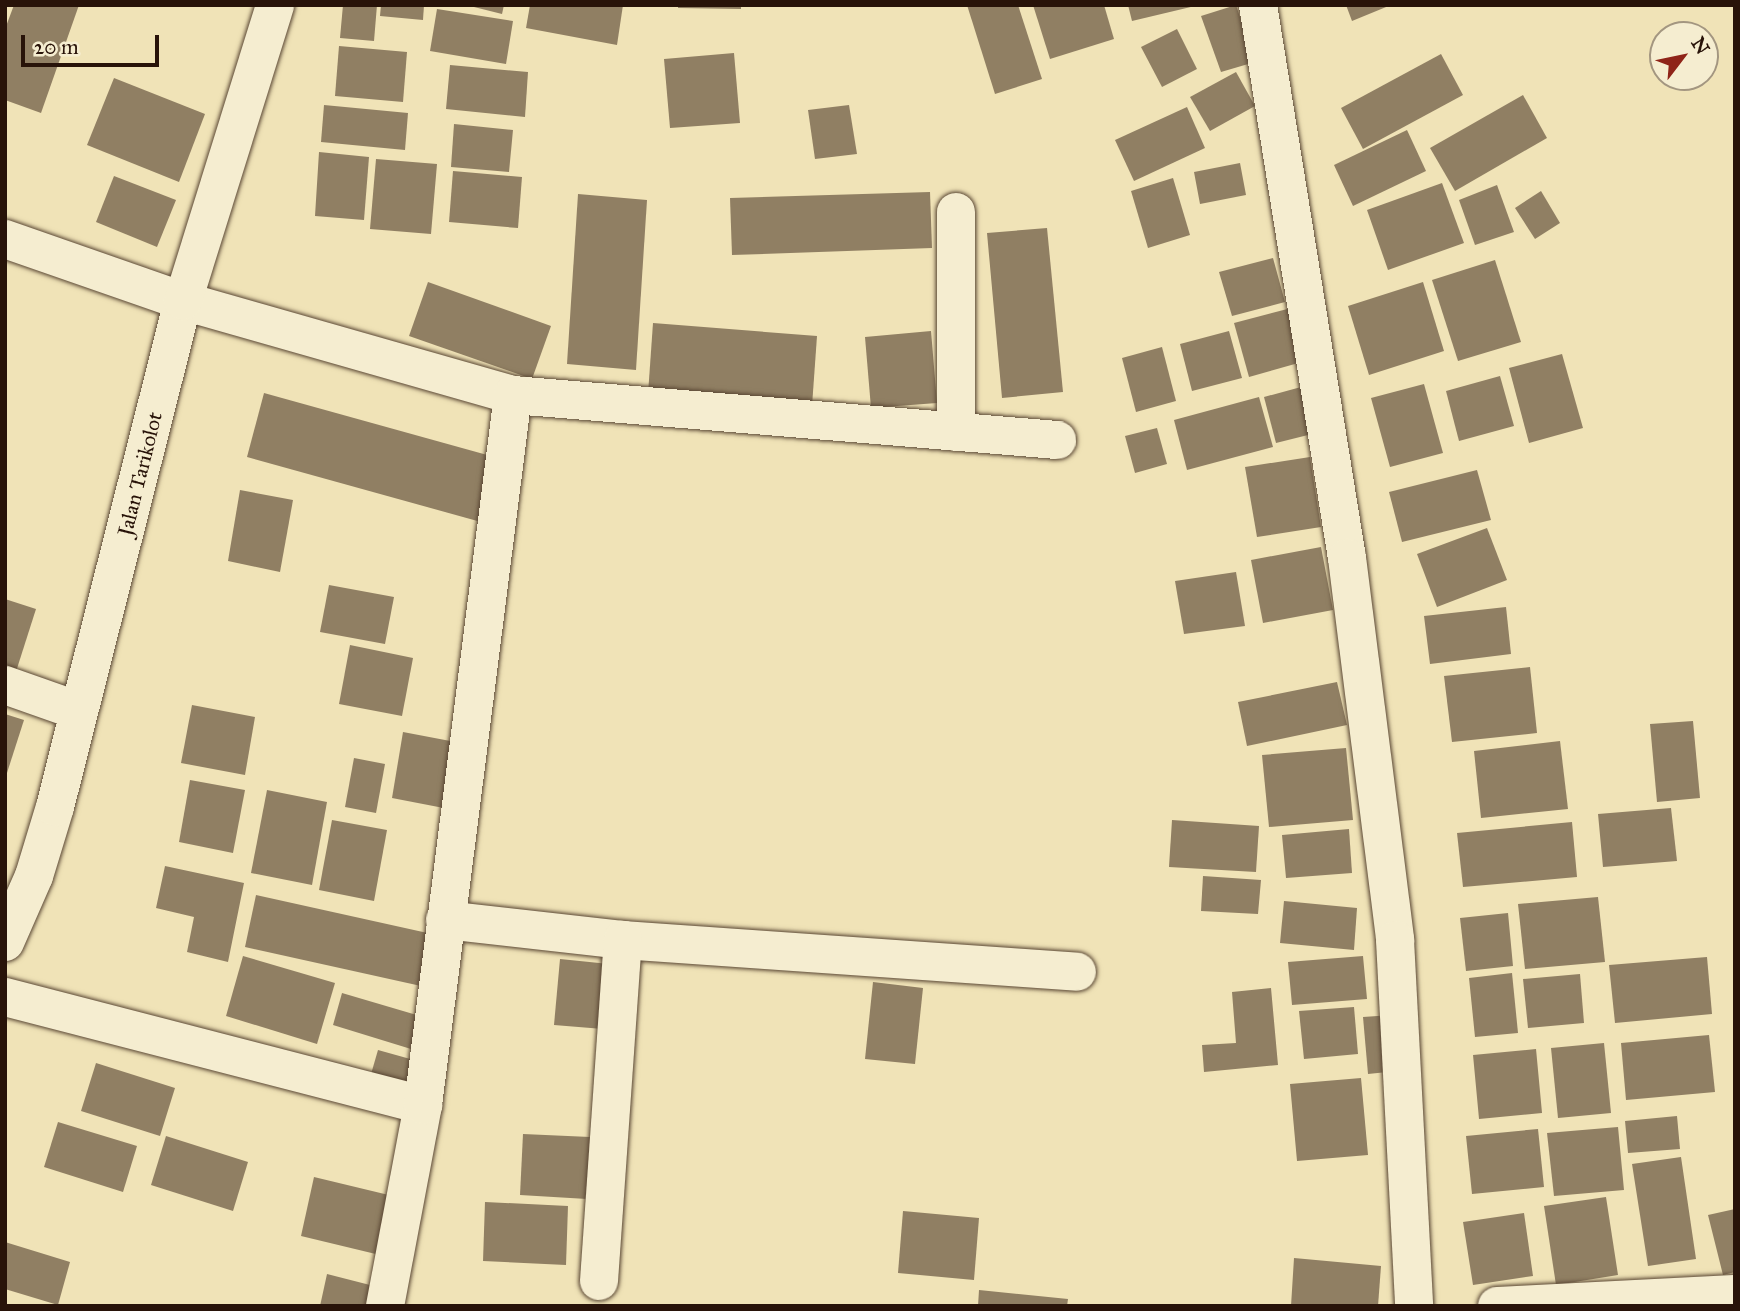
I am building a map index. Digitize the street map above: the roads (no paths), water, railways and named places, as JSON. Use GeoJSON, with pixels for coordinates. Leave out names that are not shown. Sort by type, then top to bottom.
{"type":"FeatureCollection","features":[{"type":"Feature","properties":{"kind":"street","name":"Jalan Tarikolot"},"geometry":{"type":"LineString","coordinates":[[5,942],[34,876],[79,711],[183,301],[275,5]]}},
{"type":"Feature","properties":{"kind":"street"},"geometry":{"type":"LineString","coordinates":[[1258,5],[1347,558],[1393,927],[1403,1044],[1414,1306]]}},
{"type":"Feature","properties":{"kind":"street"},"geometry":{"type":"LineString","coordinates":[[956,212],[956,432]]}},
{"type":"Feature","properties":{"kind":"street"},"geometry":{"type":"LineString","coordinates":[[5,239],[183,301],[513,394],[1057,440]]}},
{"type":"Feature","properties":{"kind":"street"},"geometry":{"type":"LineString","coordinates":[[384,1306],[423,1105],[513,394]]}},
{"type":"Feature","properties":{"kind":"street"},"geometry":{"type":"LineString","coordinates":[[5,685],[79,711]]}},
{"type":"Feature","properties":{"kind":"street"},"geometry":{"type":"LineString","coordinates":[[445,920],[623,940],[1077,972]]}},
{"type":"Feature","properties":{"kind":"street"},"geometry":{"type":"LineString","coordinates":[[600,1281],[623,940]]}},
{"type":"Feature","properties":{"kind":"street"},"geometry":{"type":"LineString","coordinates":[[5,997],[423,1105]]}},
{"type":"Feature","properties":{"kind":"street"},"geometry":{"type":"LineString","coordinates":[[1497,1306],[1735,1294]]}}]}
